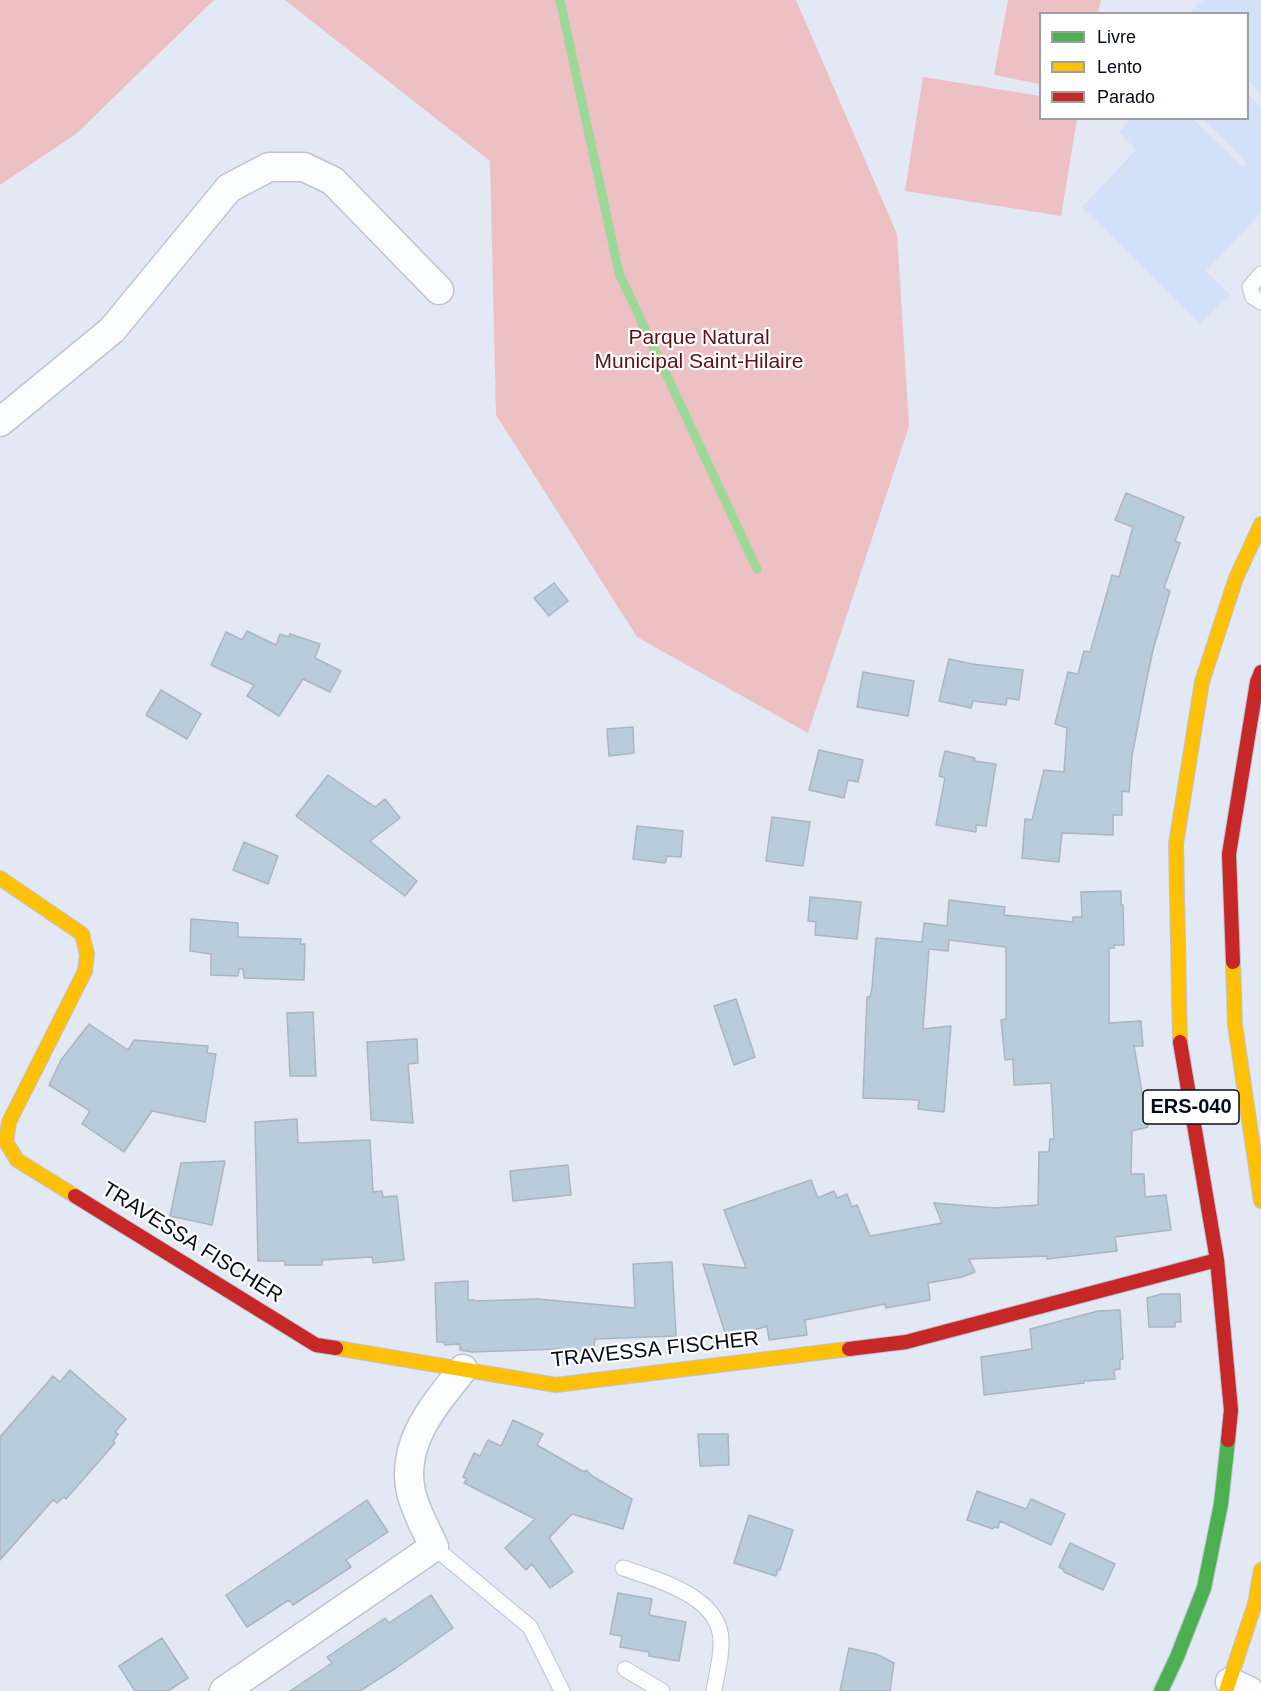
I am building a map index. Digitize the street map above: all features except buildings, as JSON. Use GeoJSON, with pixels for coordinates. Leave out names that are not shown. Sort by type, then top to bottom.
{"type":"FeatureCollection","features":[{"type":"Feature","properties":{"kind":"main road","name":"ERS-040"},"geometry":{"type":"LineString","coordinates":[[1161,1691],[1204,1588],[1221,1504],[1231,1410],[1217,1260],[1179,1034],[1176,844],[1202,682],[1236,578],[1261,524]]}},
{"type":"Feature","properties":{"kind":"main road","name":"ERS-040"},"geometry":{"type":"LineString","coordinates":[[1260,685],[1229,854],[1235,1025],[1261,1201]]}},
{"type":"Feature","properties":{"kind":"main road","name":"TRAVESSA FISCHER"},"geometry":{"type":"LineString","coordinates":[[0,878],[82,934],[87,954],[85,970],[9,1122],[6,1142],[17,1160],[316,1345],[556,1385],[906,1342],[1217,1260]]}},
{"type":"Feature","properties":{"kind":"main road"},"geometry":{"type":"LineString","coordinates":[[1235,1688],[1258,1598],[1261,1570]]}},
{"type":"Feature","properties":{"kind":"street"},"geometry":{"type":"LineString","coordinates":[[0,422],[112,330],[229,188],[269,168],[304,167],[333,182],[438,290]]}},
{"type":"Feature","properties":{"kind":"street"},"geometry":{"type":"LineString","coordinates":[[224,1691],[434,1547],[411,1494],[408,1472],[417,1436],[430,1409],[463,1369]]}},
{"type":"Feature","properties":{"kind":"lane"},"geometry":{"type":"LineString","coordinates":[[1261,274],[1250,287],[1253,297],[1261,302]]}},
{"type":"Feature","properties":{"kind":"lane"},"geometry":{"type":"LineString","coordinates":[[434,1547],[530,1627],[562,1691]]}},
{"type":"Feature","properties":{"kind":"lane"},"geometry":{"type":"LineString","coordinates":[[623,1568],[691,1594],[709,1610],[718,1626],[722,1643],[714,1691]]}},
{"type":"Feature","properties":{"kind":"lane"},"geometry":{"type":"LineString","coordinates":[[625,1669],[662,1691]]}},
{"type":"Feature","properties":{"kind":"shaded area"},"geometry":{"type":"Polygon","coordinates":[[[1203,0],[1261,0],[1261,94],[1249,81],[1249,12],[1190,12],[1203,0]]]}},
{"type":"Feature","properties":{"kind":"shaded area"},"geometry":{"type":"Polygon","coordinates":[[[1249,95],[1261,107],[1261,213],[1206,271],[1230,295],[1200,324],[1082,207],[1136,150],[1119,132],[1130,120],[1194,120],[1243,167],[1246,162],[1204,120],[1249,120],[1249,95]]]}},
{"type":"Feature","properties":{"kind":"green space"},"geometry":{"type":"Polygon","coordinates":[[[0,0],[214,0],[76,134],[0,185],[0,0]]]}},
{"type":"Feature","properties":{"kind":"green space","name":"Parque Natural Municipal Saint-Hilaire"},"geometry":{"type":"Polygon","coordinates":[[[285,0],[796,0],[897,234],[909,426],[808,733],[637,637],[496,415],[490,161],[285,0]]]}},
{"type":"Feature","properties":{"kind":"green space"},"geometry":{"type":"Polygon","coordinates":[[[1008,0],[1101,0],[1098,12],[1039,12],[1039,84],[994,75],[1008,0]]]}},
{"type":"Feature","properties":{"kind":"green space"},"geometry":{"type":"Polygon","coordinates":[[[923,77],[1039,96],[1039,120],[1077,120],[1061,216],[905,191],[923,77]]]}},
{"type":"Feature","properties":{"kind":"waterway"},"geometry":{"type":"LineString","coordinates":[[560,0],[619,273],[757,569]]}},
{"type":"Feature","properties":{"kind":"traffic: fast"},"geometry":{"type":"LineString","coordinates":[[1161,1691],[1204,1588],[1221,1504],[1228,1440]]}},
{"type":"Feature","properties":{"kind":"traffic: slow"},"geometry":{"type":"LineString","coordinates":[[1180,1042],[1176,844],[1202,682],[1236,578],[1261,524]]}},
{"type":"Feature","properties":{"kind":"traffic: slow"},"geometry":{"type":"LineString","coordinates":[[0,878],[82,934],[87,954],[85,971],[9,1122],[6,1142],[17,1160],[75,1196]]}},
{"type":"Feature","properties":{"kind":"traffic: slow"},"geometry":{"type":"LineString","coordinates":[[1233,962],[1235,1025],[1261,1201]]}},
{"type":"Feature","properties":{"kind":"traffic: slow"},"geometry":{"type":"LineString","coordinates":[[336,1348],[556,1385],[849,1349]]}},
{"type":"Feature","properties":{"kind":"traffic: slow"},"geometry":{"type":"LineString","coordinates":[[1226,1691],[1255,1604],[1261,1570]]}},
{"type":"Feature","properties":{"kind":"traffic: jam"},"geometry":{"type":"LineString","coordinates":[[1233,962],[1229,854],[1257,682],[1261,672]]}},
{"type":"Feature","properties":{"kind":"traffic: jam"},"geometry":{"type":"LineString","coordinates":[[1180,1042],[1217,1260],[1231,1410],[1228,1440]]}},
{"type":"Feature","properties":{"kind":"traffic: jam"},"geometry":{"type":"LineString","coordinates":[[75,1196],[316,1345],[336,1348]]}},
{"type":"Feature","properties":{"kind":"traffic: jam"},"geometry":{"type":"LineString","coordinates":[[849,1349],[906,1342],[1217,1260]]}}]}
